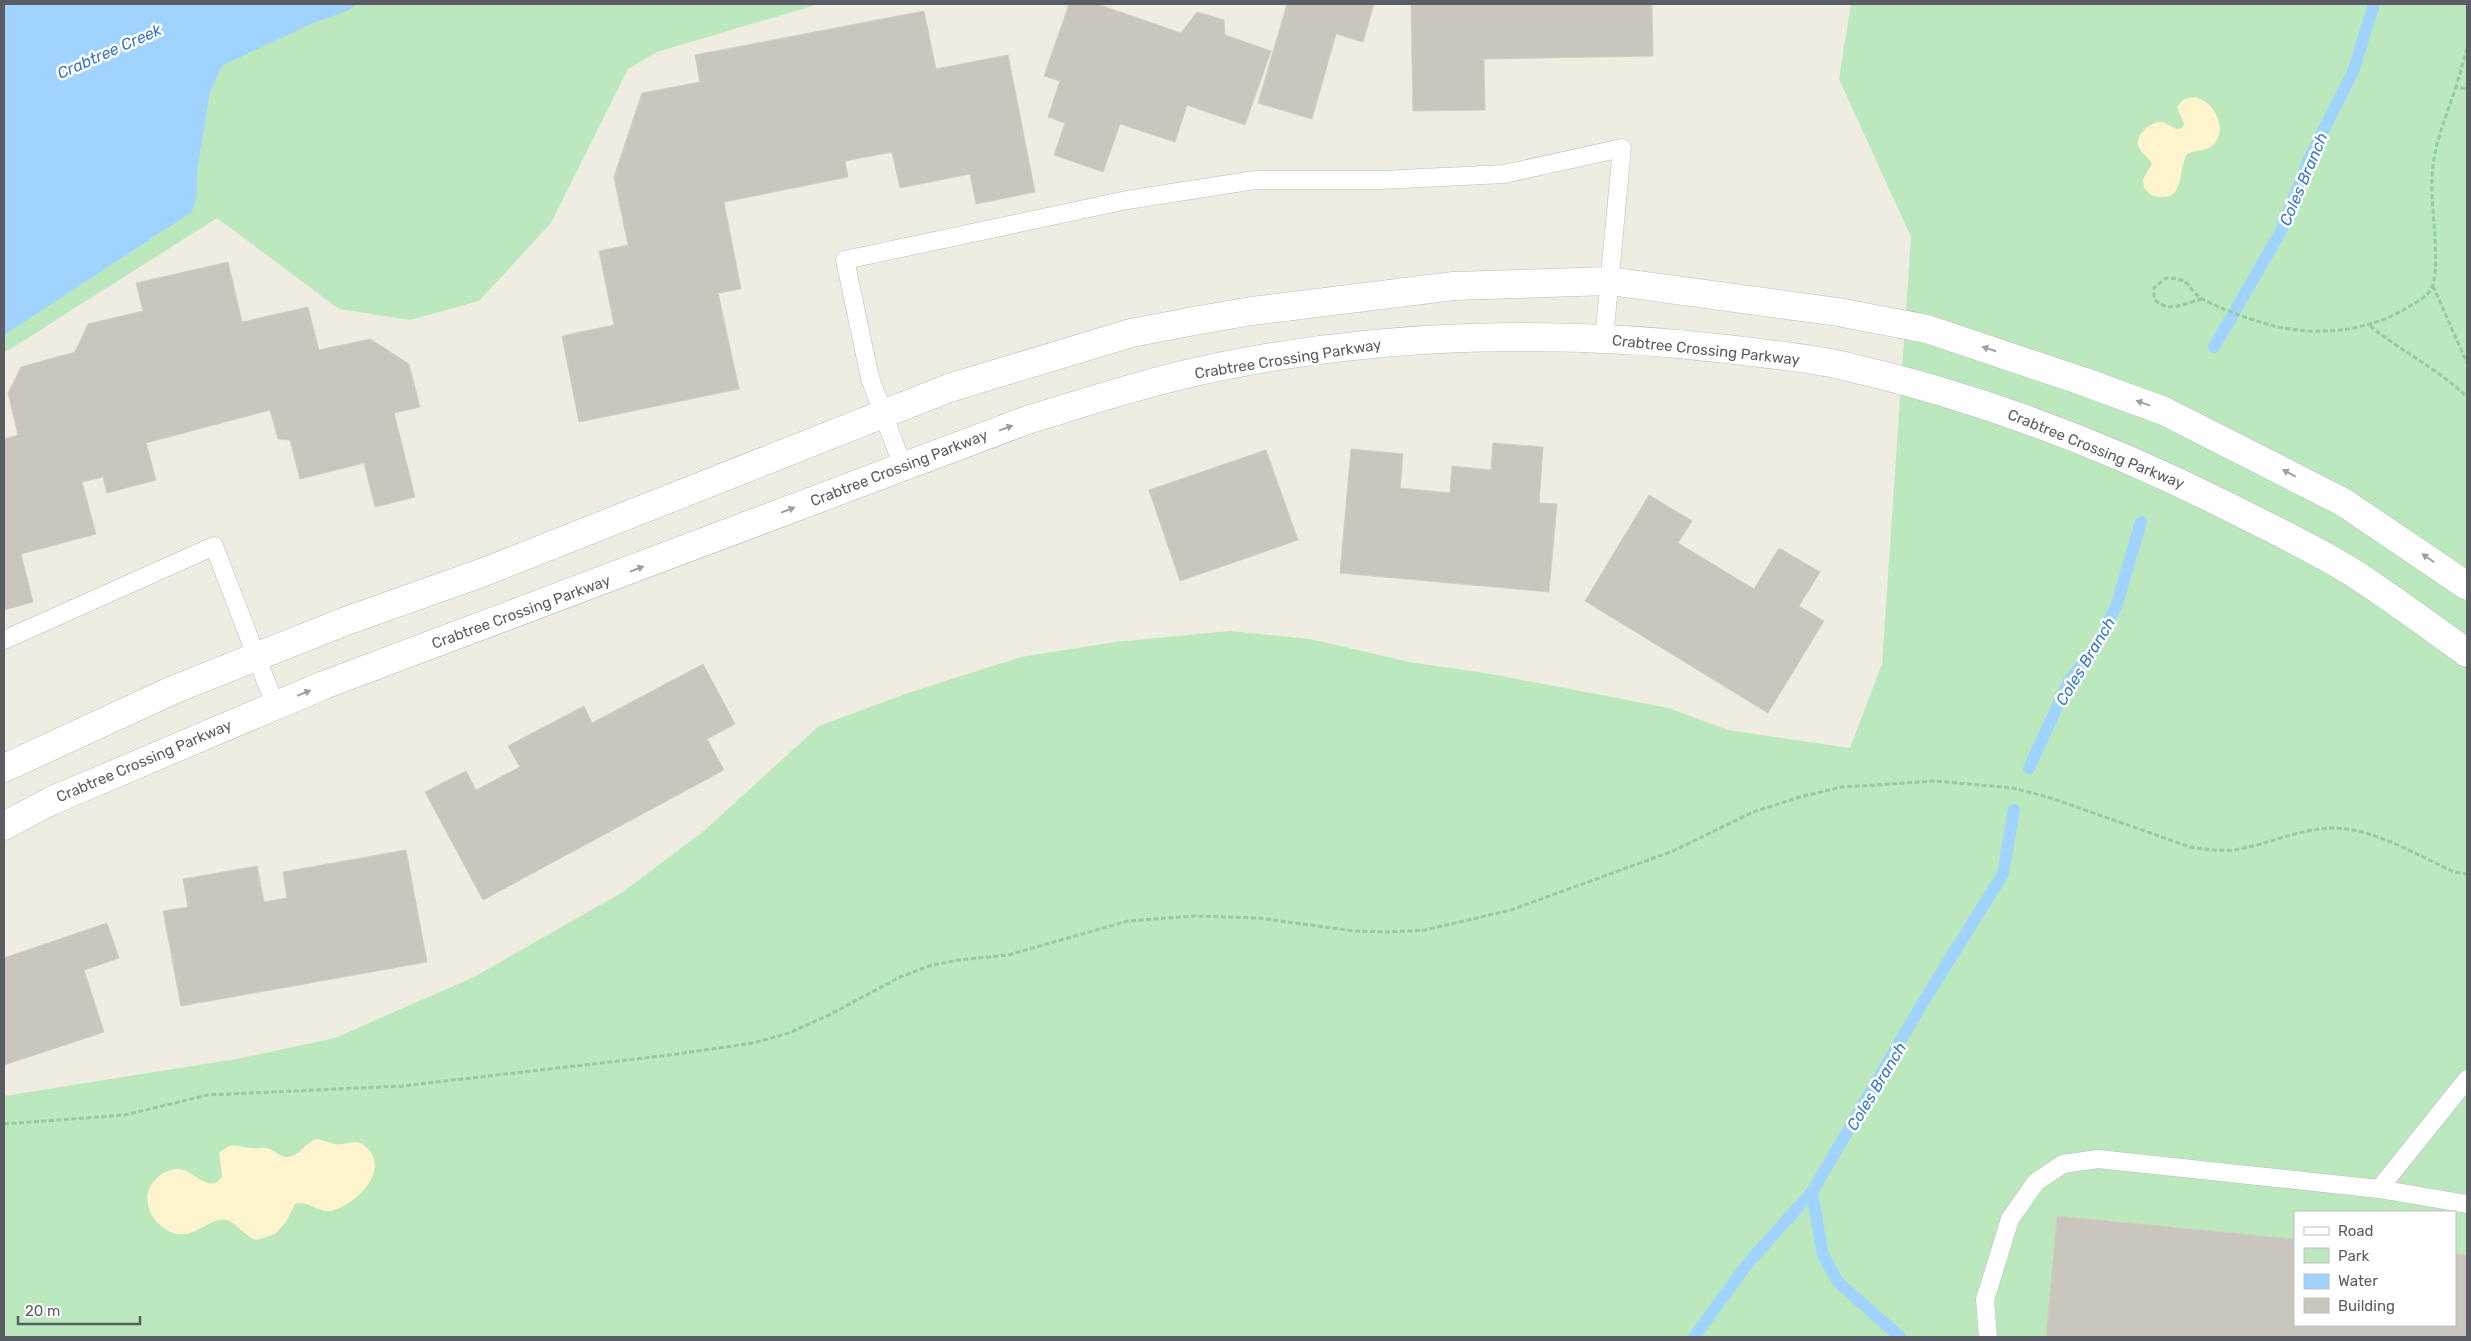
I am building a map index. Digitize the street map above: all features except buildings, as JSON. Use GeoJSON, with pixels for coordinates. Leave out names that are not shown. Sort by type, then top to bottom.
{"type":"FeatureCollection","features":[{"type":"Feature","properties":{"kind":"street"},"geometry":{"type":"LineString","coordinates":[[4,768],[173,690],[346,621],[484,572],[949,388],[1131,333],[1252,311],[1454,286],[1609,281],[1838,312],[1927,329],[2082,381],[2164,411],[2281,468],[2343,502],[2467,586]]}},
{"type":"Feature","properties":{"kind":"street","name":"Crabtree Crossing Parkway"},"geometry":{"type":"LineString","coordinates":[[4,826],[51,801],[275,705],[1027,420],[1135,388],[1218,367],[1369,344],[1481,339],[1604,339],[1679,344],[1838,365],[2018,416],[2107,451],[2192,488],[2352,572],[2467,653]]}},
{"type":"Feature","properties":{"kind":"lane"},"geometry":{"type":"LineString","coordinates":[[903,467],[870,378],[845,260],[1128,200],[1255,180],[1382,180],[1504,174],[1622,148],[1604,339]]}},
{"type":"Feature","properties":{"kind":"lane"},"geometry":{"type":"LineString","coordinates":[[4,640],[214,546],[275,705]]}},
{"type":"Feature","properties":{"kind":"lane"},"geometry":{"type":"LineString","coordinates":[[2379,1189],[2467,1079]]}},
{"type":"Feature","properties":{"kind":"lane"},"geometry":{"type":"LineString","coordinates":[[1988,1337],[1985,1300],[2010,1219],[2036,1182],[2063,1164],[2098,1159],[2379,1189],[2467,1204]]}},
{"type":"Feature","properties":{"kind":"path"},"geometry":{"type":"LineString","coordinates":[[2467,48],[2435,150],[2432,182],[2435,262],[2433,286],[2467,363]]}},
{"type":"Feature","properties":{"kind":"path"},"geometry":{"type":"LineString","coordinates":[[2456,87],[2467,89]]}},
{"type":"Feature","properties":{"kind":"path"},"geometry":{"type":"LineString","coordinates":[[2204,300],[2170,308],[2160,305],[2154,300],[2154,288],[2166,278],[2179,278],[2186,281],[2193,292],[2204,300],[2272,325],[2298,330],[2326,331],[2369,326],[2394,316],[2425,297],[2433,286]]}},
{"type":"Feature","properties":{"kind":"path"},"geometry":{"type":"LineString","coordinates":[[2369,326],[2453,383],[2467,397]]}},
{"type":"Feature","properties":{"kind":"path"},"geometry":{"type":"LineString","coordinates":[[4,1124],[125,1115],[208,1095],[402,1086],[670,1055],[753,1043],[797,1029],[829,1015],[900,977],[929,966],[958,960],[1008,955],[1128,920],[1194,916],[1250,918],[1354,930],[1388,932],[1425,930],[1511,910],[1674,851],[1753,812],[1800,797],[1842,787],[1934,781],[2013,788],[2051,798],[2190,847],[2209,850],[2232,850],[2299,832],[2330,828],[2359,830],[2454,872],[2467,874]]}},
{"type":"Feature","properties":{"kind":"green space"},"geometry":{"type":"Polygon","coordinates":[[[4,4],[819,4],[657,52],[628,69],[551,223],[479,301],[410,320],[339,309],[217,218],[4,353],[4,4]]]}},
{"type":"Feature","properties":{"kind":"green space"},"geometry":{"type":"Polygon","coordinates":[[[1851,4],[2467,4],[2467,1337],[4,1337],[4,1096],[242,1058],[335,1038],[474,977],[623,892],[705,830],[819,726],[908,693],[1021,657],[1115,642],[1230,631],[1310,639],[1409,662],[1491,674],[1669,708],[1728,730],[1850,748],[1882,664],[1911,237],[1839,79],[1851,4]]]}},
{"type":"Feature","properties":{"kind":"sand"},"geometry":{"type":"Polygon","coordinates":[[[2194,97],[2209,104],[2218,119],[2220,127],[2216,142],[2209,148],[2187,154],[2175,192],[2170,196],[2162,197],[2151,195],[2144,188],[2143,179],[2152,164],[2139,148],[2138,141],[2140,136],[2149,126],[2158,122],[2177,129],[2182,128],[2184,124],[2177,107],[2184,99],[2194,97]]]}},
{"type":"Feature","properties":{"kind":"sand"},"geometry":{"type":"Polygon","coordinates":[[[317,1139],[335,1144],[355,1142],[362,1144],[372,1155],[375,1165],[373,1175],[361,1193],[344,1206],[335,1210],[324,1211],[305,1204],[295,1204],[286,1222],[275,1234],[257,1240],[248,1236],[233,1223],[226,1220],[218,1220],[186,1234],[177,1234],[167,1230],[153,1218],[148,1206],[148,1191],[155,1180],[166,1172],[179,1169],[184,1170],[207,1183],[213,1183],[222,1176],[219,1153],[228,1147],[265,1148],[288,1157],[296,1154],[317,1139]]]}},
{"type":"Feature","properties":{"kind":"water","name":"Crabtree Creek"},"geometry":{"type":"Polygon","coordinates":[[[4,4],[357,4],[349,10],[311,24],[223,65],[210,92],[197,172],[197,196],[192,212],[4,335],[4,4]]]}},
{"type":"Feature","properties":{"kind":"waterway","name":"Coles Branch"},"geometry":{"type":"LineString","coordinates":[[2214,347],[2280,233],[2309,159],[2353,72],[2374,4]]}},
{"type":"Feature","properties":{"kind":"waterway","name":"Coles Branch"},"geometry":{"type":"LineString","coordinates":[[2029,768],[2069,681],[2097,646],[2117,604],[2141,522]]}},
{"type":"Feature","properties":{"kind":"waterway","name":"Coles Branch"},"geometry":{"type":"LineString","coordinates":[[1694,1337],[1748,1263],[1812,1192],[1925,999],[2003,874],[2014,810]]}},
{"type":"Feature","properties":{"kind":"waterway"},"geometry":{"type":"LineString","coordinates":[[1812,1192],[1823,1255],[1838,1282],[1900,1337]]}}]}
